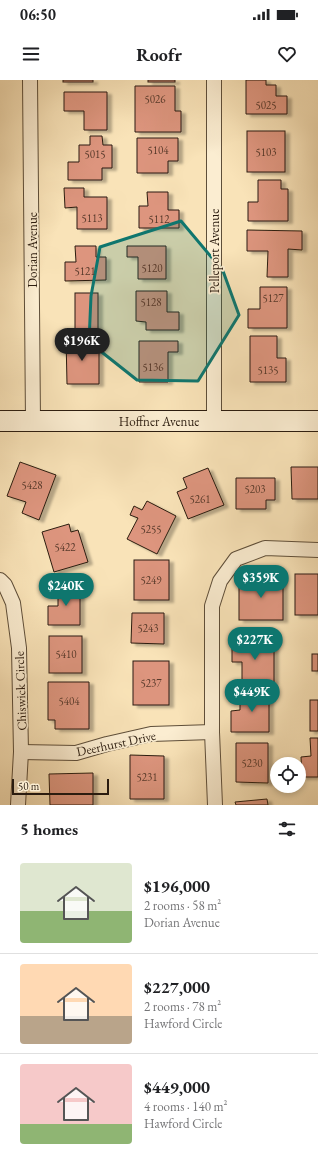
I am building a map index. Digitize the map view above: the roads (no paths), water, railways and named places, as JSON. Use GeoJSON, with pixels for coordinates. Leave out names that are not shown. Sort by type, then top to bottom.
{"type":"FeatureCollection","features":[{"type":"Feature","properties":{"kind":"main road","name":"Hoffner Avenue"},"geometry":{"type":"LineString","coordinates":[[0,421],[318,420]]}},
{"type":"Feature","properties":{"kind":"street","name":"Dorian Avenue"},"geometry":{"type":"LineString","coordinates":[[30,80],[33,421]]}},
{"type":"Feature","properties":{"kind":"street","name":"Pelleport Avenue"},"geometry":{"type":"LineString","coordinates":[[214,80],[214,421]]}},
{"type":"Feature","properties":{"kind":"street"},"geometry":{"type":"LineString","coordinates":[[215,805],[212,732],[212,606],[220,582],[236,559],[265,548],[318,550]]}},
{"type":"Feature","properties":{"kind":"street","name":"Chiswick Circle"},"geometry":{"type":"LineString","coordinates":[[0,580],[5,585],[13,602],[19,648],[21,752],[18,805]]}},
{"type":"Feature","properties":{"kind":"street","name":"Deerhurst Drive"},"geometry":{"type":"LineString","coordinates":[[21,752],[76,753],[151,734],[212,732]]}}]}
